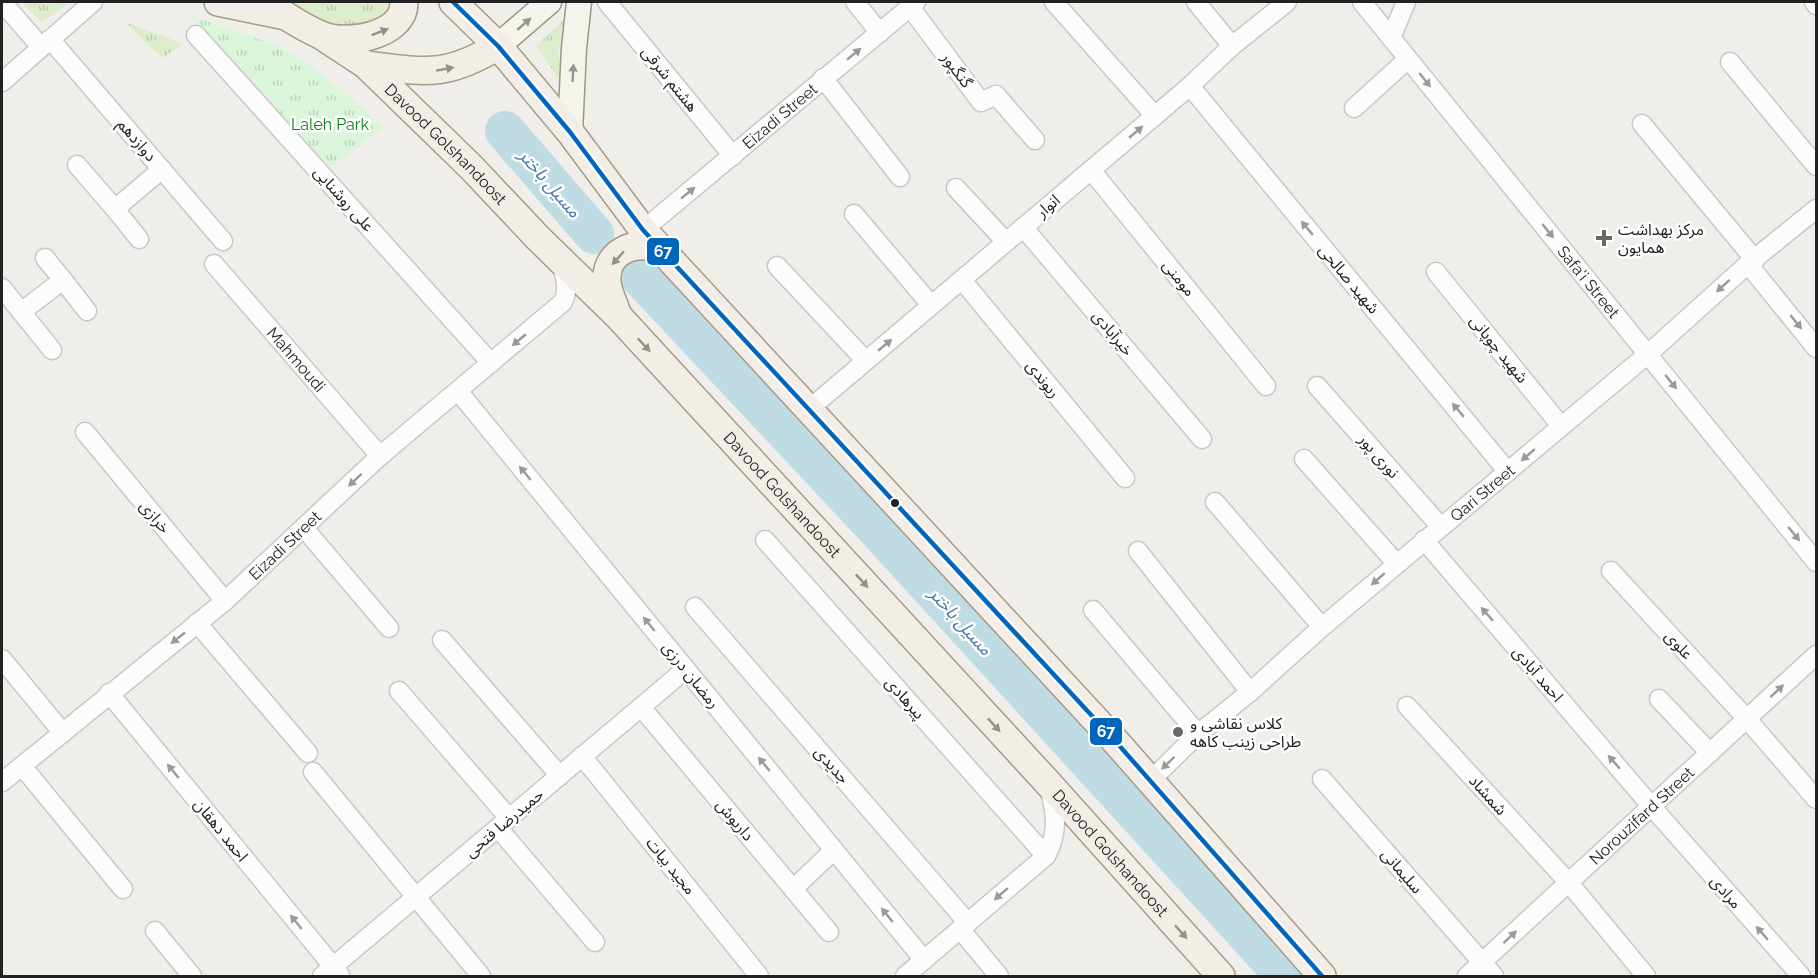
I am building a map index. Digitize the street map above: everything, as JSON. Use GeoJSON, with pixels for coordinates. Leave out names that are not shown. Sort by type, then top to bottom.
{"type":"FeatureCollection","features":[{"type":"Feature","properties":{"kind":"main road","name":"Davood Golshandoost"},"geometry":{"type":"LineString","coordinates":[[218,2],[275,9],[366,65],[619,316],[1048,783],[1221,976]]}},
{"type":"Feature","properties":{"kind":"main road"},"geometry":{"type":"LineString","coordinates":[[322,36],[350,39],[376,34],[398,20],[404,10],[404,2]]}},
{"type":"Feature","properties":{"kind":"main road"},"geometry":{"type":"LineString","coordinates":[[453,2],[498,45],[570,132],[643,230],[1150,781],[1322,976]]}},
{"type":"Feature","properties":{"kind":"main road"},"geometry":{"type":"LineString","coordinates":[[366,65],[421,72],[458,67],[498,45],[549,2]]}},
{"type":"Feature","properties":{"kind":"main road"},"geometry":{"type":"LineString","coordinates":[[570,132],[574,48],[579,2]]}},
{"type":"Feature","properties":{"kind":"main road"},"geometry":{"type":"LineString","coordinates":[[619,316],[607,282],[613,260],[621,252],[642,244],[653,246],[668,256]]}},
{"type":"Feature","properties":{"kind":"street","name":"دوازدهم"},"geometry":{"type":"LineString","coordinates":[[2,2],[45,43],[162,169],[223,241]]}},
{"type":"Feature","properties":{"kind":"street"},"geometry":{"type":"LineString","coordinates":[[2,81],[93,2]]}},
{"type":"Feature","properties":{"kind":"street","name":"هشتم شرقی"},"geometry":{"type":"LineString","coordinates":[[607,2],[733,156]]}},
{"type":"Feature","properties":{"kind":"street"},"geometry":{"type":"LineString","coordinates":[[855,2],[880,33]]}},
{"type":"Feature","properties":{"kind":"street"},"geometry":{"type":"LineString","coordinates":[[1054,2],[1155,116]]}},
{"type":"Feature","properties":{"kind":"street"},"geometry":{"type":"LineString","coordinates":[[1196,2],[1232,46]]}},
{"type":"Feature","properties":{"kind":"street","name":"انوار"},"geometry":{"type":"LineString","coordinates":[[808,410],[1190,86],[1232,46],[1287,2]]}},
{"type":"Feature","properties":{"kind":"street","name":"Safa'i Street"},"geometry":{"type":"LineString","coordinates":[[1362,2],[1816,562]]}},
{"type":"Feature","properties":{"kind":"street"},"geometry":{"type":"LineString","coordinates":[[1392,38],[1406,2]]}},
{"type":"Feature","properties":{"kind":"street","name":"Eizadi Street"},"geometry":{"type":"LineString","coordinates":[[643,230],[913,4]]}},
{"type":"Feature","properties":{"kind":"street","name":"گنگپور"},"geometry":{"type":"LineString","coordinates":[[913,4],[981,102],[996,95],[1035,140]]}},
{"type":"Feature","properties":{"kind":"street","name":"علی روشنایی"},"geometry":{"type":"LineString","coordinates":[[196,35],[491,363]]}},
{"type":"Feature","properties":{"kind":"street"},"geometry":{"type":"LineString","coordinates":[[1354,108],[1408,59]]}},
{"type":"Feature","properties":{"kind":"street"},"geometry":{"type":"LineString","coordinates":[[1730,62],[1816,166]]}},
{"type":"Feature","properties":{"kind":"street"},"geometry":{"type":"LineString","coordinates":[[823,78],[900,177]]}},
{"type":"Feature","properties":{"kind":"street","name":"شهید صالحی"},"geometry":{"type":"LineString","coordinates":[[1190,86],[1508,472]]}},
{"type":"Feature","properties":{"kind":"street"},"geometry":{"type":"LineString","coordinates":[[1642,124],[1816,348]]}},
{"type":"Feature","properties":{"kind":"street"},"geometry":{"type":"LineString","coordinates":[[77,165],[139,239]]}},
{"type":"Feature","properties":{"kind":"street"},"geometry":{"type":"LineString","coordinates":[[115,209],[162,169]]}},
{"type":"Feature","properties":{"kind":"street","name":"مومنی"},"geometry":{"type":"LineString","coordinates":[[1091,170],[1266,386]]}},
{"type":"Feature","properties":{"kind":"street"},"geometry":{"type":"LineString","coordinates":[[956,188],[1006,242]]}},
{"type":"Feature","properties":{"kind":"street","name":"Qari Street"},"geometry":{"type":"LineString","coordinates":[[1150,781],[1198,734],[1250,692],[1396,563],[1648,354],[1751,262],[1816,209]]}},
{"type":"Feature","properties":{"kind":"street"},"geometry":{"type":"LineString","coordinates":[[854,214],[932,305]]}},
{"type":"Feature","properties":{"kind":"street","name":"خیرآبادی"},"geometry":{"type":"LineString","coordinates":[[1023,227],[1202,440]]}},
{"type":"Feature","properties":{"kind":"street","name":"Eizadi Street"},"geometry":{"type":"LineString","coordinates":[[2,782],[225,601],[380,456],[563,302],[567,288],[562,267],[538,238]]}},
{"type":"Feature","properties":{"kind":"street"},"geometry":{"type":"LineString","coordinates":[[45,258],[87,310]]}},
{"type":"Feature","properties":{"kind":"street","name":"Mahmoudi"},"geometry":{"type":"LineString","coordinates":[[214,264],[380,456]]}},
{"type":"Feature","properties":{"kind":"street"},"geometry":{"type":"LineString","coordinates":[[777,266],[866,361]]}},
{"type":"Feature","properties":{"kind":"street","name":"شهید چوپانی"},"geometry":{"type":"LineString","coordinates":[[1436,272],[1561,426]]}},
{"type":"Feature","properties":{"kind":"street"},"geometry":{"type":"LineString","coordinates":[[21,312],[63,280]]}},
{"type":"Feature","properties":{"kind":"street","name":"ریوندی"},"geometry":{"type":"LineString","coordinates":[[962,280],[1125,478]]}},
{"type":"Feature","properties":{"kind":"street"},"geometry":{"type":"LineString","coordinates":[[2,288],[52,351]]}},
{"type":"Feature","properties":{"kind":"street","name":"نوری پور"},"geometry":{"type":"LineString","coordinates":[[1317,386],[1440,526]]}},
{"type":"Feature","properties":{"kind":"street","name":"رمضان درزی"},"geometry":{"type":"LineString","coordinates":[[458,391],[924,960]]}},
{"type":"Feature","properties":{"kind":"street","name":"خرازی"},"geometry":{"type":"LineString","coordinates":[[85,432],[225,601]]}},
{"type":"Feature","properties":{"kind":"street"},"geometry":{"type":"LineString","coordinates":[[1304,459],[1396,563]]}},
{"type":"Feature","properties":{"kind":"street"},"geometry":{"type":"LineString","coordinates":[[1215,502],[1322,627]]}},
{"type":"Feature","properties":{"kind":"street"},"geometry":{"type":"LineString","coordinates":[[304,528],[389,628]]}},
{"type":"Feature","properties":{"kind":"street","name":"پیرهادی"},"geometry":{"type":"LineString","coordinates":[[765,540],[1046,856]]}},
{"type":"Feature","properties":{"kind":"street","name":"احمد آبادی"},"geometry":{"type":"LineString","coordinates":[[1424,540],[1652,807]]}},
{"type":"Feature","properties":{"kind":"street"},"geometry":{"type":"LineString","coordinates":[[1138,551],[1250,692]]}},
{"type":"Feature","properties":{"kind":"street","name":"علوی"},"geometry":{"type":"LineString","coordinates":[[1611,571],[1747,719],[1816,799]]}},
{"type":"Feature","properties":{"kind":"street","name":"جدیدی"},"geometry":{"type":"LineString","coordinates":[[695,607],[964,926],[999,976]]}},
{"type":"Feature","properties":{"kind":"street"},"geometry":{"type":"LineString","coordinates":[[1093,610],[1198,734]]}},
{"type":"Feature","properties":{"kind":"street"},"geometry":{"type":"LineString","coordinates":[[197,623],[308,753]]}},
{"type":"Feature","properties":{"kind":"street"},"geometry":{"type":"LineString","coordinates":[[442,640],[560,776]]}},
{"type":"Feature","properties":{"kind":"street","name":"Norouzifard Street"},"geometry":{"type":"LineString","coordinates":[[1467,976],[1488,970],[1569,883],[1816,655]]}},
{"type":"Feature","properties":{"kind":"street"},"geometry":{"type":"LineString","coordinates":[[2,659],[63,733]]}},
{"type":"Feature","properties":{"kind":"street","name":"حمیدرضا فتحی"},"geometry":{"type":"LineString","coordinates":[[332,973],[416,897],[686,669]]}},
{"type":"Feature","properties":{"kind":"street"},"geometry":{"type":"LineString","coordinates":[[399,691],[595,942]]}},
{"type":"Feature","properties":{"kind":"street","name":"احمد دهقان"},"geometry":{"type":"LineString","coordinates":[[110,693],[332,973]]}},
{"type":"Feature","properties":{"kind":"street"},"geometry":{"type":"LineString","coordinates":[[1659,699],[1710,753]]}},
{"type":"Feature","properties":{"kind":"street","name":"شمشاد"},"geometry":{"type":"LineString","coordinates":[[1407,706],[1569,883],[1646,976]]}},
{"type":"Feature","properties":{"kind":"street","name":"داریوش"},"geometry":{"type":"LineString","coordinates":[[641,707],[829,932]]}},
{"type":"Feature","properties":{"kind":"street","name":"مجید بیات"},"geometry":{"type":"LineString","coordinates":[[582,756],[759,976]]}},
{"type":"Feature","properties":{"kind":"street"},"geometry":{"type":"LineString","coordinates":[[22,766],[123,889]]}},
{"type":"Feature","properties":{"kind":"street"},"geometry":{"type":"LineString","coordinates":[[313,772],[481,976]]}},
{"type":"Feature","properties":{"kind":"street","name":"سلیمانی"},"geometry":{"type":"LineString","coordinates":[[1322,779],[1488,970]]}},
{"type":"Feature","properties":{"kind":"street"},"geometry":{"type":"LineString","coordinates":[[905,976],[1046,856],[1053,842],[1055,827],[1054,805],[1048,783]]}},
{"type":"Feature","properties":{"kind":"street","name":"مرادی"},"geometry":{"type":"LineString","coordinates":[[1652,807],[1801,976]]}},
{"type":"Feature","properties":{"kind":"street"},"geometry":{"type":"LineString","coordinates":[[793,890],[834,850]]}},
{"type":"Feature","properties":{"kind":"street"},"geometry":{"type":"LineString","coordinates":[[155,931],[192,976]]}},
{"type":"Feature","properties":{"kind":"green space"},"geometry":{"type":"Polygon","coordinates":[[[21,2],[70,2],[42,22],[21,2]]]}},
{"type":"Feature","properties":{"kind":"green space"},"geometry":{"type":"Polygon","coordinates":[[[287,2],[394,2],[382,23],[342,27],[312,18],[287,2]]]}},
{"type":"Feature","properties":{"kind":"green space"},"geometry":{"type":"Polygon","coordinates":[[[575,9],[558,49],[565,88],[536,46],[575,9]]]}},
{"type":"Feature","properties":{"kind":"green space","name":"Laleh Park"},"geometry":{"type":"Polygon","coordinates":[[[190,15],[279,46],[311,66],[356,102],[382,128],[326,172],[190,15]]]}},
{"type":"Feature","properties":{"kind":"green space"},"geometry":{"type":"Polygon","coordinates":[[[125,22],[184,44],[162,58],[125,22]]]}},
{"type":"Feature","properties":{"kind":"waterway","name":"مسیل باختر"},"geometry":{"type":"LineString","coordinates":[[505,131],[594,234]]}},
{"type":"Feature","properties":{"kind":"waterway","name":"مسیل باختر"},"geometry":{"type":"LineString","coordinates":[[634,270],[878,530],[1285,976]]}},
{"type":"Feature","properties":{"kind":"transit line","name":"67"},"geometry":{"type":"LineString","coordinates":[[453,2],[498,46],[570,132],[643,230],[1117,743],[1322,976]]}},
{"type":"Feature","properties":{"kind":"place","name":"مرکز بهداشت همایون"},"geometry":{"type":"Point","coordinates":[1604,238]}},
{"type":"Feature","properties":{"kind":"place","name":"کلاس نقاشی و طراحی زینب کاهه"},"geometry":{"type":"Point","coordinates":[1178,732]}}]}
